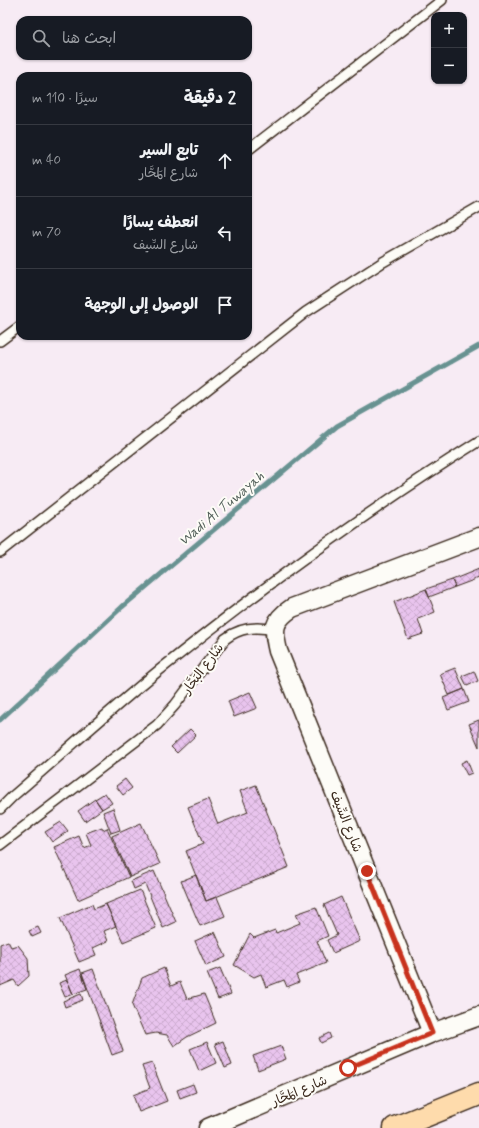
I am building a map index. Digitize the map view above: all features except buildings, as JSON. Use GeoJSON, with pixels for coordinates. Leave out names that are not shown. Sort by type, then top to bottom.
{"type":"FeatureCollection","features":[{"type":"Feature","properties":{"kind":"main road"},"geometry":{"type":"LineString","coordinates":[[395,1128],[479,1094]]}},
{"type":"Feature","properties":{"kind":"street"},"geometry":{"type":"LineString","coordinates":[[274,630],[277,620],[292,608],[479,537]]}},
{"type":"Feature","properties":{"kind":"street","name":"شارع السِّيف"},"geometry":{"type":"LineString","coordinates":[[274,630],[278,651],[432,1033]]}},
{"type":"Feature","properties":{"kind":"street","name":"شارع المَحَّار"},"geometry":{"type":"LineString","coordinates":[[208,1128],[432,1033],[479,1016]]}},
{"type":"Feature","properties":{"kind":"lane"},"geometry":{"type":"LineString","coordinates":[[252,147],[442,0]]}},
{"type":"Feature","properties":{"kind":"lane"},"geometry":{"type":"LineString","coordinates":[[0,552],[306,312],[390,258],[479,207]]}},
{"type":"Feature","properties":{"kind":"lane"},"geometry":{"type":"LineString","coordinates":[[0,341],[16,329]]}},
{"type":"Feature","properties":{"kind":"lane"},"geometry":{"type":"LineString","coordinates":[[0,809],[13,796],[157,672],[256,595],[365,515],[479,441]]}},
{"type":"Feature","properties":{"kind":"lane","name":"شارع البَحَّار"},"geometry":{"type":"LineString","coordinates":[[0,845],[157,725],[175,705],[225,639],[231,634],[257,627],[274,630]]}},
{"type":"Feature","properties":{"kind":"waterway","name":"Wadi Al Tuwayah"},"geometry":{"type":"LineString","coordinates":[[0,720],[122,607],[337,426],[479,346]]}},
{"type":"Feature","properties":{"kind":"route"},"geometry":{"type":"LineString","coordinates":[[348,1068],[432,1033],[367,871]]}}]}
